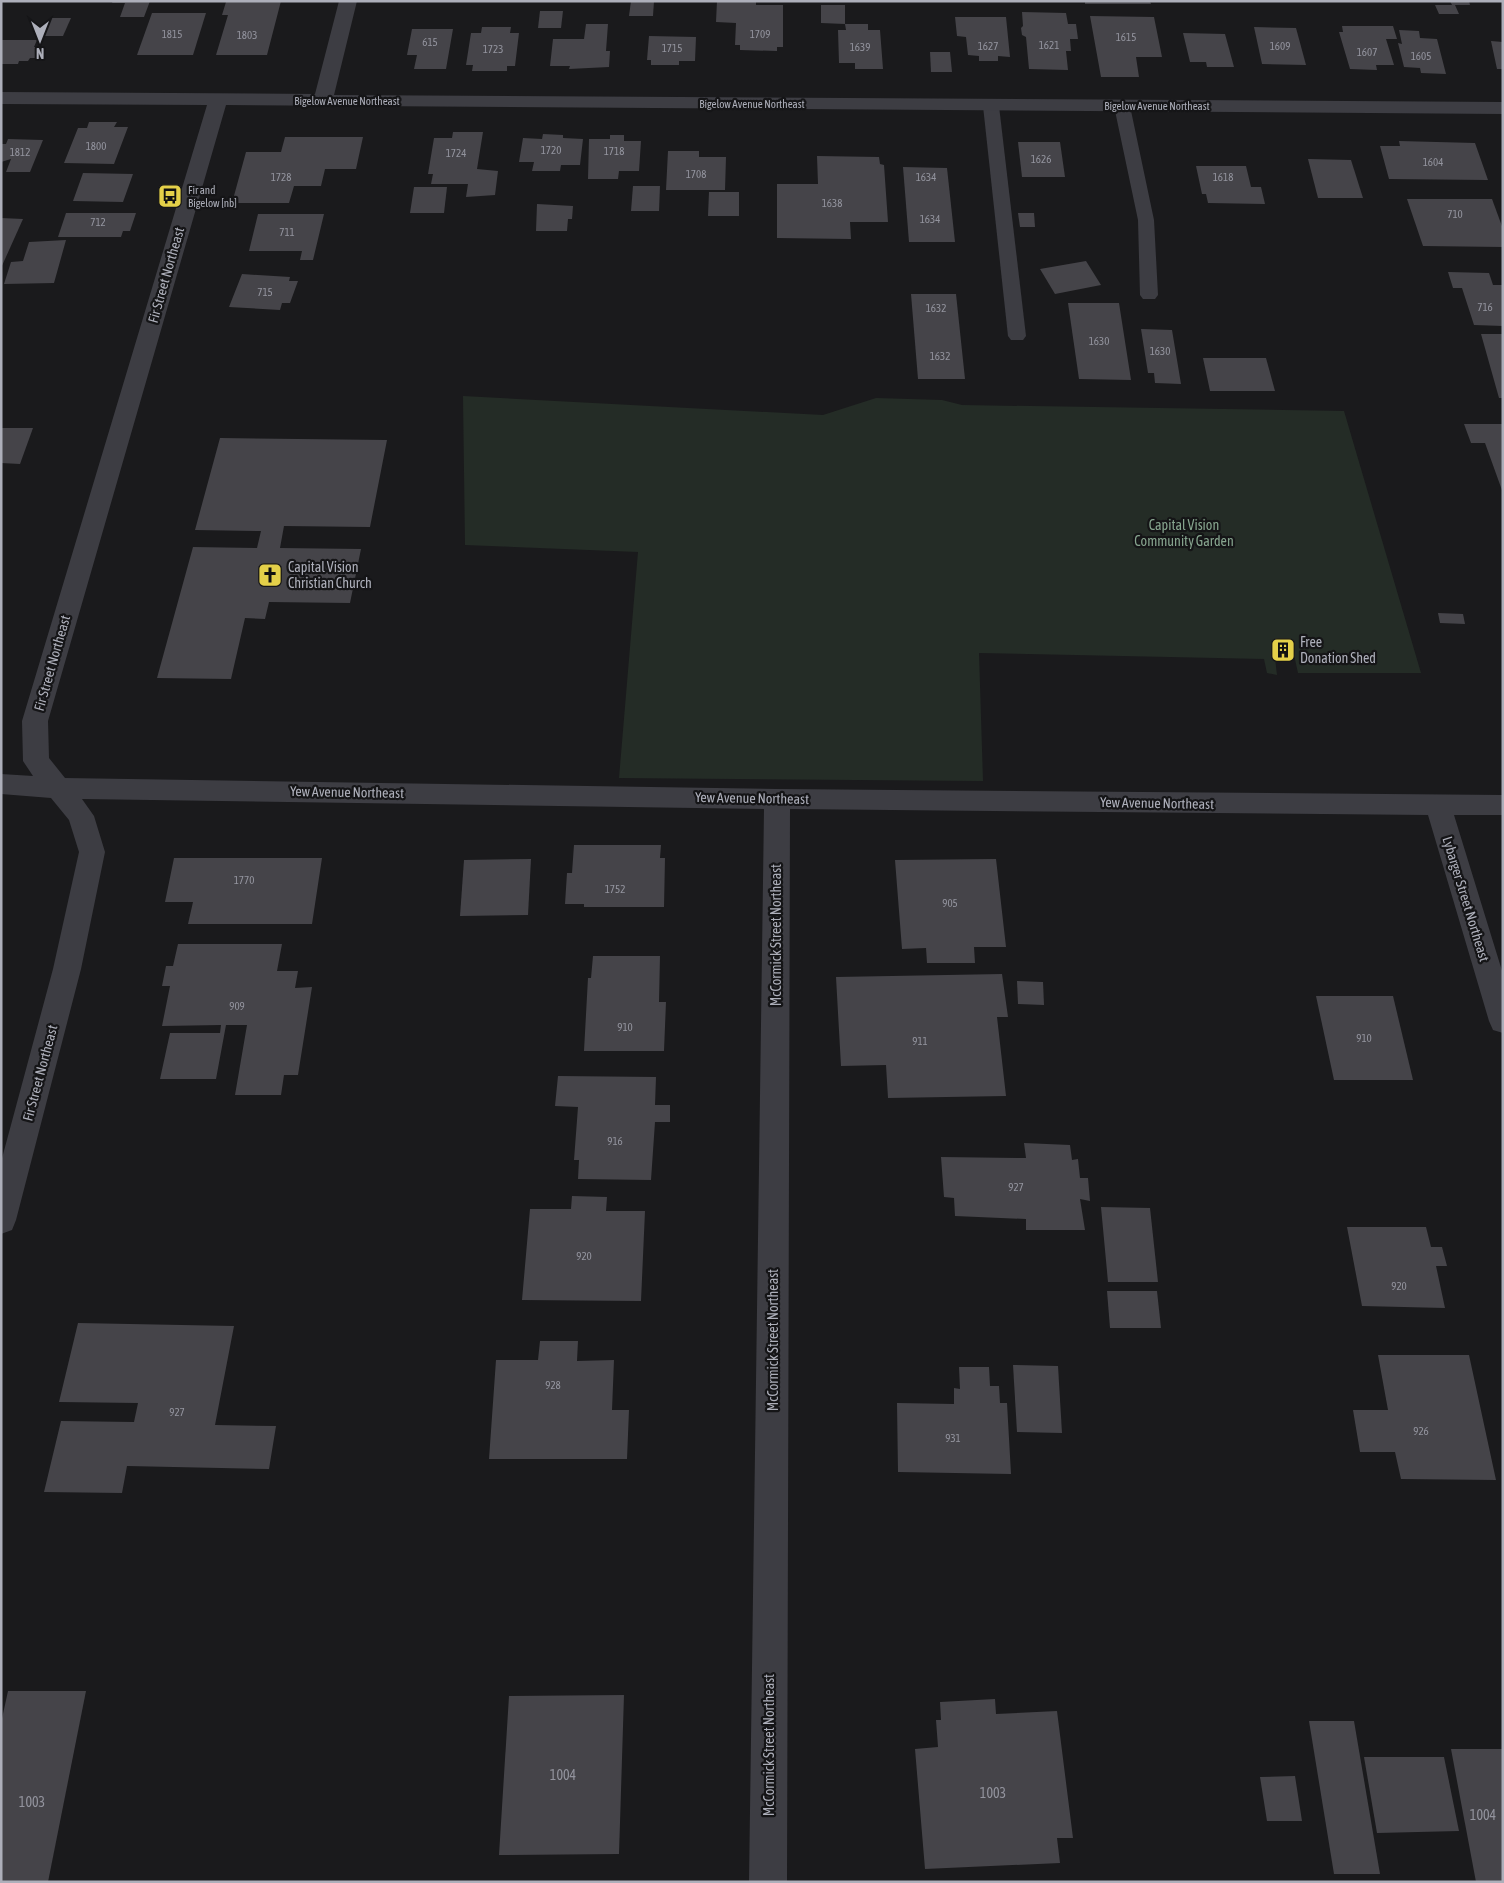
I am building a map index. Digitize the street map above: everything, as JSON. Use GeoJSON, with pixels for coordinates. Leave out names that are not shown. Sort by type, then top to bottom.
{"type":"FeatureCollection","features":[{"type":"Feature","properties":{"kind":"street"},"geometry":{"type":"LineString","coordinates":[[323,101],[348,1]]}},
{"type":"Feature","properties":{"kind":"street","name":"Bigelow Avenue Northeast"},"geometry":{"type":"LineString","coordinates":[[1,98],[1503,108]]}},
{"type":"Feature","properties":{"kind":"street","name":"Fir Street Northeast"},"geometry":{"type":"LineString","coordinates":[[1,1220],[67,969],[92,852],[81,816],[36,760],[35,721],[218,100]]}},
{"type":"Feature","properties":{"kind":"street","name":"Yew Avenue Northeast"},"geometry":{"type":"LineString","coordinates":[[1,784],[59,788],[777,799],[1438,806],[1503,805]]}},
{"type":"Feature","properties":{"kind":"street","name":"McCormick Street Northeast"},"geometry":{"type":"LineString","coordinates":[[768,1882],[777,799]]}},
{"type":"Feature","properties":{"kind":"street","name":"Lybarger Street Northeast"},"geometry":{"type":"LineString","coordinates":[[1438,806],[1503,1021]]}},
{"type":"Feature","properties":{"kind":"lane"},"geometry":{"type":"LineString","coordinates":[[991,106],[1017,336]]}},
{"type":"Feature","properties":{"kind":"lane"},"geometry":{"type":"LineString","coordinates":[[1122,106],[1133,150],[1146,220],[1149,295]]}},
{"type":"Feature","properties":{"kind":"green space","name":"Capital Vision Community Garden"},"geometry":{"type":"Polygon","coordinates":[[[463,396],[823,415],[876,398],[942,400],[962,405],[1344,411],[1421,673],[1298,673],[1291,641],[1273,641],[1277,675],[1267,673],[1264,659],[979,653],[983,781],[619,778],[638,552],[465,545],[463,396]]]}},
{"type":"Feature","properties":{"kind":"building"},"geometry":{"type":"Polygon","coordinates":[[[113,1],[150,1],[144,17],[120,17],[125,3],[112,3],[113,1]]]}},
{"type":"Feature","properties":{"kind":"building"},"geometry":{"type":"Polygon","coordinates":[[[281,1],[267,55],[216,55],[228,15],[222,15],[226,2],[281,1]]]}},
{"type":"Feature","properties":{"kind":"building"},"geometry":{"type":"Polygon","coordinates":[[[631,1],[654,1],[653,16],[629,16],[631,1]]]}},
{"type":"Feature","properties":{"kind":"building"},"geometry":{"type":"Polygon","coordinates":[[[717,1],[756,1],[756,5],[783,5],[783,47],[777,47],[777,51],[740,50],[740,45],[735,45],[736,23],[716,22],[717,1]]]}},
{"type":"Feature","properties":{"kind":"building"},"geometry":{"type":"Polygon","coordinates":[[[1085,1],[1150,1],[1151,4],[1085,4],[1085,1]]]}},
{"type":"Feature","properties":{"kind":"building"},"geometry":{"type":"Polygon","coordinates":[[[1450,1],[1469,1],[1470,5],[1455,5],[1459,14],[1439,14],[1435,5],[1452,5],[1450,1]]]}},
{"type":"Feature","properties":{"kind":"building"},"geometry":{"type":"Polygon","coordinates":[[[821,5],[845,5],[845,24],[821,23],[821,5]]]}},
{"type":"Feature","properties":{"kind":"building"},"geometry":{"type":"Polygon","coordinates":[[[540,11],[563,11],[561,28],[538,28],[540,11]]]}},
{"type":"Feature","properties":{"kind":"building"},"geometry":{"type":"Polygon","coordinates":[[[1022,12],[1066,13],[1068,24],[1076,24],[1078,39],[1070,39],[1071,51],[1066,51],[1068,70],[1029,69],[1026,37],[1022,35],[1021,28],[1023,26],[1022,12]]]}},
{"type":"Feature","properties":{"kind":"building"},"geometry":{"type":"Polygon","coordinates":[[[152,13],[206,13],[193,55],[137,55],[152,13]]]}},
{"type":"Feature","properties":{"kind":"building"},"geometry":{"type":"Polygon","coordinates":[[[1090,16],[1154,17],[1162,57],[1136,57],[1139,77],[1101,77],[1090,16]]]}},
{"type":"Feature","properties":{"kind":"building"},"geometry":{"type":"Polygon","coordinates":[[[955,17],[1006,17],[1010,57],[998,56],[998,61],[979,61],[979,56],[968,55],[966,37],[957,36],[955,17]]]}},
{"type":"Feature","properties":{"kind":"building"},"geometry":{"type":"Polygon","coordinates":[[[50,18],[71,18],[63,36],[42,36],[50,18]]]}},
{"type":"Feature","properties":{"kind":"building"},"geometry":{"type":"Polygon","coordinates":[[[586,24],[608,24],[606,51],[610,51],[609,67],[569,69],[570,66],[550,66],[553,39],[584,39],[586,24]]]}},
{"type":"Feature","properties":{"kind":"building"},"geometry":{"type":"Polygon","coordinates":[[[845,24],[868,24],[868,30],[880,30],[883,69],[855,69],[855,63],[839,63],[838,30],[846,30],[845,24]]]}},
{"type":"Feature","properties":{"kind":"building"},"geometry":{"type":"Polygon","coordinates":[[[1342,26],[1393,26],[1397,39],[1386,39],[1394,65],[1376,65],[1377,70],[1350,69],[1339,32],[1343,32],[1342,26]]]}},
{"type":"Feature","properties":{"kind":"building"},"geometry":{"type":"Polygon","coordinates":[[[482,27],[511,27],[510,33],[519,33],[515,66],[507,66],[507,71],[472,71],[473,65],[466,65],[471,33],[481,33],[482,27]]]}},
{"type":"Feature","properties":{"kind":"building"},"geometry":{"type":"Polygon","coordinates":[[[1254,27],[1296,28],[1306,65],[1262,64],[1254,27]]]}},
{"type":"Feature","properties":{"kind":"building"},"geometry":{"type":"Polygon","coordinates":[[[412,29],[453,29],[446,69],[414,69],[417,55],[407,55],[412,29]]]}},
{"type":"Feature","properties":{"kind":"building"},"geometry":{"type":"Polygon","coordinates":[[[1399,30],[1419,31],[1420,38],[1437,39],[1446,74],[1421,73],[1420,68],[1404,67],[1398,43],[1402,44],[1399,30]]]}},
{"type":"Feature","properties":{"kind":"building"},"geometry":{"type":"Polygon","coordinates":[[[1183,33],[1225,34],[1234,67],[1207,67],[1206,62],[1190,62],[1183,33]]]}},
{"type":"Feature","properties":{"kind":"building"},"geometry":{"type":"Polygon","coordinates":[[[649,36],[696,37],[695,61],[679,61],[679,65],[651,65],[651,60],[647,60],[649,36]]]}},
{"type":"Feature","properties":{"kind":"building"},"geometry":{"type":"Polygon","coordinates":[[[1,40],[37,40],[34,47],[43,47],[39,58],[19,61],[18,64],[1,64],[1,40]]]}},
{"type":"Feature","properties":{"kind":"building"},"geometry":{"type":"Polygon","coordinates":[[[1491,41],[1503,42],[1503,69],[1497,69],[1491,41]]]}},
{"type":"Feature","properties":{"kind":"building"},"geometry":{"type":"Polygon","coordinates":[[[930,52],[950,52],[952,72],[931,72],[930,52]]]}},
{"type":"Feature","properties":{"kind":"building"},"geometry":{"type":"Polygon","coordinates":[[[89,122],[117,122],[114,127],[128,127],[114,164],[64,163],[78,128],[87,128],[89,122]]]}},
{"type":"Feature","properties":{"kind":"building"},"geometry":{"type":"Polygon","coordinates":[[[453,132],[483,132],[477,169],[498,171],[495,195],[466,197],[468,184],[431,184],[433,174],[428,174],[434,138],[452,138],[453,132]]]}},
{"type":"Feature","properties":{"kind":"building"},"geometry":{"type":"Polygon","coordinates":[[[543,134],[583,139],[580,165],[561,165],[560,171],[532,171],[534,162],[519,162],[523,138],[542,139],[543,134]]]}},
{"type":"Feature","properties":{"kind":"building"},"geometry":{"type":"Polygon","coordinates":[[[610,135],[624,135],[624,141],[641,141],[639,171],[619,171],[618,179],[588,179],[589,139],[610,139],[610,135]]]}},
{"type":"Feature","properties":{"kind":"building"},"geometry":{"type":"Polygon","coordinates":[[[285,137],[363,137],[356,169],[325,169],[321,186],[294,186],[289,203],[232,203],[246,152],[281,152],[285,137]]]}},
{"type":"Feature","properties":{"kind":"building"},"geometry":{"type":"Polygon","coordinates":[[[8,139],[43,140],[30,172],[6,172],[11,159],[1,162],[1,144],[6,144],[8,139]]]}},
{"type":"Feature","properties":{"kind":"building"},"geometry":{"type":"Polygon","coordinates":[[[1399,141],[1475,143],[1488,180],[1389,179],[1380,146],[1400,146],[1399,141]]]}},
{"type":"Feature","properties":{"kind":"building"},"geometry":{"type":"Polygon","coordinates":[[[1018,142],[1060,142],[1065,177],[1022,177],[1018,142]]]}},
{"type":"Feature","properties":{"kind":"building"},"geometry":{"type":"Polygon","coordinates":[[[668,151],[699,151],[699,157],[726,157],[725,190],[666,190],[668,151]]]}},
{"type":"Feature","properties":{"kind":"building"},"geometry":{"type":"Polygon","coordinates":[[[817,156],[879,157],[880,164],[884,165],[888,222],[850,222],[851,239],[777,238],[777,184],[818,184],[817,156]]]}},
{"type":"Feature","properties":{"kind":"building"},"geometry":{"type":"Polygon","coordinates":[[[1308,159],[1351,160],[1363,198],[1318,198],[1308,159]]]}},
{"type":"Feature","properties":{"kind":"building"},"geometry":{"type":"Polygon","coordinates":[[[1196,166],[1246,166],[1251,187],[1261,187],[1265,204],[1208,203],[1206,194],[1202,194],[1196,166]]]}},
{"type":"Feature","properties":{"kind":"building"},"geometry":{"type":"Polygon","coordinates":[[[903,167],[947,168],[955,242],[909,242],[903,167]]]}},
{"type":"Feature","properties":{"kind":"building"},"geometry":{"type":"Polygon","coordinates":[[[83,173],[133,174],[123,202],[73,201],[83,173]]]}},
{"type":"Feature","properties":{"kind":"building"},"geometry":{"type":"Polygon","coordinates":[[[633,186],[660,186],[659,211],[631,211],[633,186]]]}},
{"type":"Feature","properties":{"kind":"building"},"geometry":{"type":"Polygon","coordinates":[[[414,187],[447,187],[444,213],[410,213],[414,187]]]}},
{"type":"Feature","properties":{"kind":"building"},"geometry":{"type":"Polygon","coordinates":[[[709,192],[739,192],[739,216],[708,216],[709,192]]]}},
{"type":"Feature","properties":{"kind":"building"},"geometry":{"type":"Polygon","coordinates":[[[1407,199],[1492,199],[1503,229],[1503,247],[1423,246],[1407,199]]]}},
{"type":"Feature","properties":{"kind":"building"},"geometry":{"type":"Polygon","coordinates":[[[537,204],[573,206],[572,219],[568,219],[567,231],[536,231],[537,204]]]}},
{"type":"Feature","properties":{"kind":"building"},"geometry":{"type":"Polygon","coordinates":[[[66,213],[136,213],[130,231],[123,231],[121,237],[58,237],[66,213]]]}},
{"type":"Feature","properties":{"kind":"building"},"geometry":{"type":"Polygon","coordinates":[[[1018,213],[1034,213],[1035,227],[1020,227],[1018,213]]]}},
{"type":"Feature","properties":{"kind":"building"},"geometry":{"type":"Polygon","coordinates":[[[258,214],[324,214],[313,260],[300,260],[302,251],[249,251],[258,214]]]}},
{"type":"Feature","properties":{"kind":"building"},"geometry":{"type":"Polygon","coordinates":[[[1,218],[23,219],[1,268],[1,218]]]}},
{"type":"Feature","properties":{"kind":"building"},"geometry":{"type":"Polygon","coordinates":[[[66,240],[54,283],[4,284],[11,262],[23,261],[29,242],[66,240]]]}},
{"type":"Feature","properties":{"kind":"building"},"geometry":{"type":"Polygon","coordinates":[[[1086,261],[1101,285],[1055,294],[1040,269],[1086,261]]]}},
{"type":"Feature","properties":{"kind":"building"},"geometry":{"type":"Polygon","coordinates":[[[1448,272],[1489,273],[1493,285],[1503,285],[1503,326],[1474,325],[1462,288],[1453,288],[1448,272]]]}},
{"type":"Feature","properties":{"kind":"building"},"geometry":{"type":"Polygon","coordinates":[[[242,274],[290,277],[289,281],[298,281],[290,303],[282,303],[280,310],[229,307],[242,274]]]}},
{"type":"Feature","properties":{"kind":"building"},"geometry":{"type":"Polygon","coordinates":[[[911,294],[956,294],[965,379],[918,379],[911,294]]]}},
{"type":"Feature","properties":{"kind":"building"},"geometry":{"type":"Polygon","coordinates":[[[1068,303],[1119,303],[1131,380],[1079,379],[1068,303]]]}},
{"type":"Feature","properties":{"kind":"building"},"geometry":{"type":"Polygon","coordinates":[[[1141,329],[1172,330],[1181,384],[1155,383],[1154,373],[1148,373],[1141,329]]]}},
{"type":"Feature","properties":{"kind":"building"},"geometry":{"type":"Polygon","coordinates":[[[1481,334],[1503,334],[1503,398],[1499,398],[1481,334]]]}},
{"type":"Feature","properties":{"kind":"building"},"geometry":{"type":"Polygon","coordinates":[[[1203,358],[1266,358],[1275,391],[1210,391],[1203,358]]]}},
{"type":"Feature","properties":{"kind":"building"},"geometry":{"type":"Polygon","coordinates":[[[1464,424],[1503,424],[1503,493],[1485,443],[1471,443],[1464,424]]]}},
{"type":"Feature","properties":{"kind":"building"},"geometry":{"type":"Polygon","coordinates":[[[1,428],[33,428],[20,464],[1,463],[1,428]]]}},
{"type":"Feature","properties":{"kind":"building","name":"Capital Vision Christian Church"},"geometry":{"type":"Polygon","coordinates":[[[220,438],[387,440],[370,527],[284,526],[280,548],[361,549],[350,603],[269,602],[265,619],[245,618],[231,679],[157,678],[193,547],[257,548],[261,531],[195,530],[220,438]]]}},
{"type":"Feature","properties":{"kind":"building"},"geometry":{"type":"Polygon","coordinates":[[[1438,613],[1463,614],[1465,624],[1440,623],[1438,613]]]}},
{"type":"Feature","properties":{"kind":"building","name":"Free Donation Shed"},"geometry":{"type":"Polygon","coordinates":[[[1273,643],[1292,643],[1295,656],[1274,657],[1273,643]]]}},
{"type":"Feature","properties":{"kind":"building"},"geometry":{"type":"Polygon","coordinates":[[[574,845],[661,845],[660,858],[665,858],[664,907],[584,907],[584,904],[565,904],[567,873],[572,873],[574,845]]]}},
{"type":"Feature","properties":{"kind":"building"},"geometry":{"type":"Polygon","coordinates":[[[174,858],[322,858],[312,924],[188,924],[193,902],[165,902],[174,858]]]}},
{"type":"Feature","properties":{"kind":"building"},"geometry":{"type":"Polygon","coordinates":[[[531,859],[528,915],[460,916],[464,860],[531,859]]]}},
{"type":"Feature","properties":{"kind":"building"},"geometry":{"type":"Polygon","coordinates":[[[996,859],[1006,947],[974,947],[975,963],[927,963],[926,948],[902,949],[895,860],[996,859]]]}},
{"type":"Feature","properties":{"kind":"building"},"geometry":{"type":"Polygon","coordinates":[[[178,944],[282,944],[277,971],[298,971],[295,988],[312,987],[298,1075],[284,1075],[281,1095],[235,1095],[247,1025],[226,1025],[216,1079],[160,1079],[170,1033],[220,1033],[221,1025],[162,1026],[170,986],[162,986],[166,966],[173,966],[178,944]]]}},
{"type":"Feature","properties":{"kind":"building"},"geometry":{"type":"Polygon","coordinates":[[[593,956],[660,956],[659,1002],[666,1002],[664,1051],[584,1051],[588,978],[591,978],[593,956]]]}},
{"type":"Feature","properties":{"kind":"building"},"geometry":{"type":"Polygon","coordinates":[[[1002,974],[1008,1017],[997,1017],[1006,1096],[888,1098],[886,1065],[841,1066],[836,977],[1002,974]]]}},
{"type":"Feature","properties":{"kind":"building"},"geometry":{"type":"Polygon","coordinates":[[[1017,981],[1043,982],[1044,1005],[1018,1004],[1017,981]]]}},
{"type":"Feature","properties":{"kind":"building"},"geometry":{"type":"Polygon","coordinates":[[[1316,996],[1393,996],[1413,1080],[1334,1080],[1316,996]]]}},
{"type":"Feature","properties":{"kind":"building"},"geometry":{"type":"Polygon","coordinates":[[[558,1076],[656,1077],[655,1105],[670,1105],[670,1122],[655,1122],[651,1180],[578,1179],[579,1160],[574,1160],[578,1107],[555,1106],[558,1076]]]}},
{"type":"Feature","properties":{"kind":"building"},"geometry":{"type":"Polygon","coordinates":[[[1024,1143],[1070,1145],[1072,1160],[1078,1159],[1080,1178],[1088,1178],[1090,1201],[1080,1199],[1085,1230],[1026,1230],[1026,1219],[955,1216],[954,1198],[944,1197],[941,1157],[1026,1158],[1024,1143]]]}},
{"type":"Feature","properties":{"kind":"building"},"geometry":{"type":"Polygon","coordinates":[[[572,1196],[607,1197],[606,1211],[645,1211],[641,1301],[522,1300],[530,1209],[571,1209],[572,1196]]]}},
{"type":"Feature","properties":{"kind":"building"},"geometry":{"type":"Polygon","coordinates":[[[1101,1207],[1150,1208],[1158,1282],[1108,1282],[1101,1207]]]}},
{"type":"Feature","properties":{"kind":"building"},"geometry":{"type":"Polygon","coordinates":[[[1347,1227],[1426,1227],[1431,1247],[1442,1247],[1447,1266],[1436,1266],[1445,1308],[1362,1306],[1347,1227]]]}},
{"type":"Feature","properties":{"kind":"building"},"geometry":{"type":"Polygon","coordinates":[[[1107,1291],[1157,1291],[1161,1328],[1110,1328],[1107,1291]]]}},
{"type":"Feature","properties":{"kind":"building"},"geometry":{"type":"Polygon","coordinates":[[[78,1323],[234,1326],[215,1425],[276,1426],[269,1469],[127,1466],[122,1493],[44,1492],[61,1421],[134,1422],[138,1403],[59,1402],[78,1323]]]}},
{"type":"Feature","properties":{"kind":"building"},"geometry":{"type":"Polygon","coordinates":[[[540,1341],[578,1341],[577,1361],[614,1360],[612,1410],[629,1410],[627,1459],[489,1459],[496,1360],[538,1360],[540,1341]]]}},
{"type":"Feature","properties":{"kind":"building"},"geometry":{"type":"Polygon","coordinates":[[[1378,1355],[1469,1355],[1496,1480],[1401,1479],[1395,1452],[1360,1452],[1353,1410],[1388,1410],[1378,1355]]]}},
{"type":"Feature","properties":{"kind":"building"},"geometry":{"type":"Polygon","coordinates":[[[1013,1365],[1058,1366],[1062,1433],[1017,1432],[1013,1365]]]}},
{"type":"Feature","properties":{"kind":"building"},"geometry":{"type":"Polygon","coordinates":[[[959,1367],[989,1367],[990,1386],[999,1386],[1000,1403],[1007,1403],[1011,1474],[898,1472],[897,1403],[954,1404],[954,1388],[960,1389],[959,1367]]]}},
{"type":"Feature","properties":{"kind":"building"},"geometry":{"type":"Polygon","coordinates":[[[8,1691],[86,1691],[48,1882],[1,1882],[1,1723],[8,1691]]]}},
{"type":"Feature","properties":{"kind":"building"},"geometry":{"type":"Polygon","coordinates":[[[624,1695],[619,1854],[499,1855],[509,1696],[624,1695]]]}},
{"type":"Feature","properties":{"kind":"building"},"geometry":{"type":"Polygon","coordinates":[[[995,1699],[996,1714],[1057,1711],[1073,1838],[1057,1838],[1060,1863],[925,1869],[915,1749],[938,1747],[936,1720],[941,1720],[940,1702],[995,1699]]]}},
{"type":"Feature","properties":{"kind":"building"},"geometry":{"type":"Polygon","coordinates":[[[1309,1721],[1354,1721],[1380,1874],[1334,1874],[1309,1721]]]}},
{"type":"Feature","properties":{"kind":"building"},"geometry":{"type":"Polygon","coordinates":[[[1451,1749],[1503,1749],[1503,1882],[1476,1882],[1451,1749]]]}},
{"type":"Feature","properties":{"kind":"building"},"geometry":{"type":"Polygon","coordinates":[[[1364,1757],[1444,1757],[1459,1831],[1377,1833],[1364,1757]]]}},
{"type":"Feature","properties":{"kind":"building"},"geometry":{"type":"Polygon","coordinates":[[[1295,1776],[1302,1821],[1267,1821],[1260,1777],[1295,1776]]]}},
{"type":"Feature","properties":{"kind":"place","name":"Fir and Bigelow [nb]"},"geometry":{"type":"Point","coordinates":[170,196]}},
{"type":"Feature","properties":{"kind":"place","name":"Capital Vision Christian Church"},"geometry":{"type":"Point","coordinates":[270,575]}},
{"type":"Feature","properties":{"kind":"place","name":"Free Donation Shed"},"geometry":{"type":"Point","coordinates":[1283,650]}}]}
